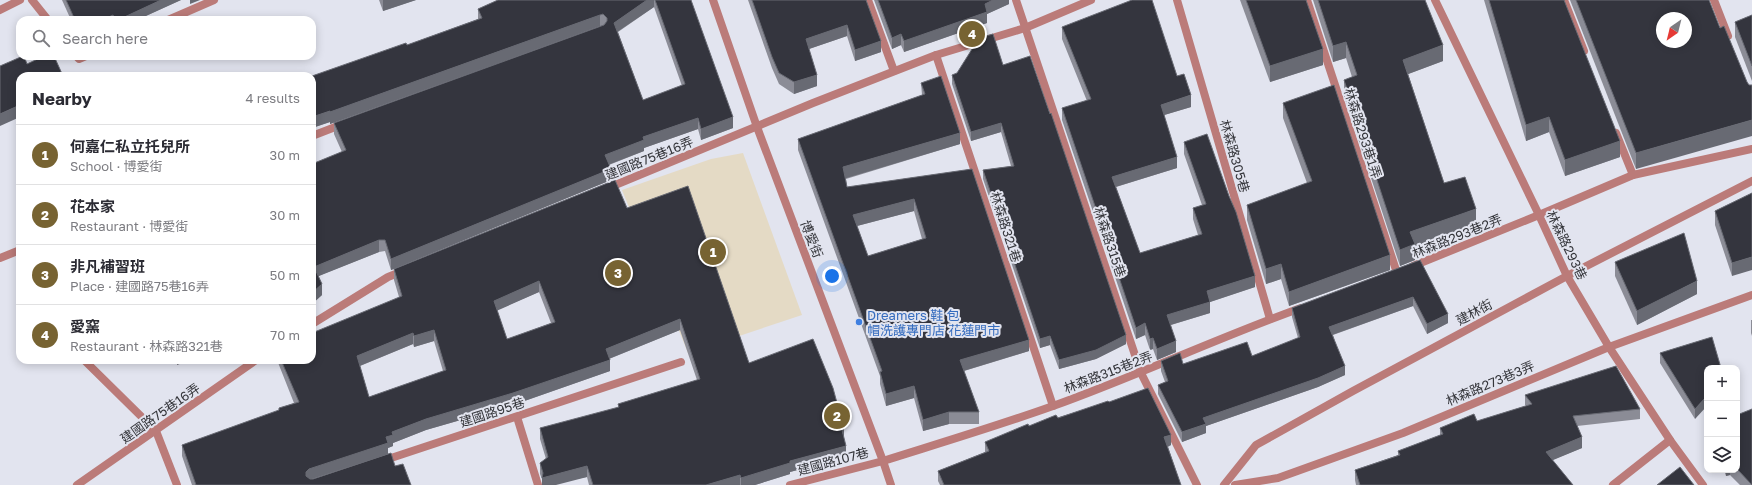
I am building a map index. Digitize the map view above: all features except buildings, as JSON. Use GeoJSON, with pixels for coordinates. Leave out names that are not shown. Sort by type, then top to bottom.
{"type":"FeatureCollection","features":[{"type":"Feature","properties":{"kind":"street"},"geometry":{"type":"LineString","coordinates":[[0,10],[20,0]]}},
{"type":"Feature","properties":{"kind":"street"},"geometry":{"type":"LineString","coordinates":[[32,0],[45,16]]}},
{"type":"Feature","properties":{"kind":"street"},"geometry":{"type":"LineString","coordinates":[[177,16],[214,0]]}},
{"type":"Feature","properties":{"kind":"street","name":"博愛街"},"geometry":{"type":"LineString","coordinates":[[713,0],[757,127],[891,485]]}},
{"type":"Feature","properties":{"kind":"street"},"geometry":{"type":"LineString","coordinates":[[868,0],[894,71]]}},
{"type":"Feature","properties":{"kind":"street","name":"林森路315巷"},"geometry":{"type":"LineString","coordinates":[[1016,0],[1141,373],[1196,485]]}},
{"type":"Feature","properties":{"kind":"street"},"geometry":{"type":"LineString","coordinates":[[757,127],[813,103],[936,55],[1025,28],[1091,0]]}},
{"type":"Feature","properties":{"kind":"street","name":"林森路305巷"},"geometry":{"type":"LineString","coordinates":[[1177,0],[1270,319]]}},
{"type":"Feature","properties":{"kind":"street","name":"林森路293巷1弄"},"geometry":{"type":"LineString","coordinates":[[1307,0],[1394,274]]}},
{"type":"Feature","properties":{"kind":"street","name":"林森路293巷"},"geometry":{"type":"LineString","coordinates":[[1435,0],[1567,276],[1610,347],[1670,440],[1703,485]]}},
{"type":"Feature","properties":{"kind":"street"},"geometry":{"type":"LineString","coordinates":[[1564,0],[1587,58]]}},
{"type":"Feature","properties":{"kind":"street"},"geometry":{"type":"LineString","coordinates":[[1714,0],[1732,44]]}},
{"type":"Feature","properties":{"kind":"street","name":"林森路321巷"},"geometry":{"type":"LineString","coordinates":[[936,55],[1053,406]]}},
{"type":"Feature","properties":{"kind":"street"},"geometry":{"type":"LineString","coordinates":[[316,134],[349,122]]}},
{"type":"Feature","properties":{"kind":"street"},"geometry":{"type":"LineString","coordinates":[[1613,124],[1633,175]]}},
{"type":"Feature","properties":{"kind":"street","name":"建國路75巷16弄"},"geometry":{"type":"LineString","coordinates":[[602,190],[757,127]]}},
{"type":"Feature","properties":{"kind":"street","name":"林森路293巷2弄"},"geometry":{"type":"LineString","coordinates":[[1394,274],[1633,175],[1752,149]]}},
{"type":"Feature","properties":{"kind":"street","name":"建林街"},"geometry":{"type":"LineString","coordinates":[[1224,485],[1256,445],[1353,390],[1567,276],[1752,181]]}},
{"type":"Feature","properties":{"kind":"street"},"geometry":{"type":"LineString","coordinates":[[0,258],[16,252]]}},
{"type":"Feature","properties":{"kind":"street"},"geometry":{"type":"LineString","coordinates":[[316,322],[388,277],[410,268]]}},
{"type":"Feature","properties":{"kind":"street","name":"林森路273巷3弄"},"geometry":{"type":"LineString","coordinates":[[1235,485],[1278,478],[1403,433],[1610,347],[1752,295]]}},
{"type":"Feature","properties":{"kind":"street","name":"林森路315巷2弄"},"geometry":{"type":"LineString","coordinates":[[883,461],[1053,406],[1141,373],[1270,319],[1308,305]]}},
{"type":"Feature","properties":{"kind":"street","name":"建國路95巷"},"geometry":{"type":"LineString","coordinates":[[377,463],[681,362]]}},
{"type":"Feature","properties":{"kind":"street"},"geometry":{"type":"LineString","coordinates":[[88,364],[156,431],[177,485]]}},
{"type":"Feature","properties":{"kind":"street","name":"建國路75巷16弄"},"geometry":{"type":"LineString","coordinates":[[77,485],[250,364]]}},
{"type":"Feature","properties":{"kind":"street"},"geometry":{"type":"LineString","coordinates":[[517,417],[538,485]]}},
{"type":"Feature","properties":{"kind":"street"},"geometry":{"type":"LineString","coordinates":[[1613,485],[1670,440]]}},
{"type":"Feature","properties":{"kind":"street","name":"建國路107巷"},"geometry":{"type":"LineString","coordinates":[[790,485],[883,461]]}},
{"type":"Feature","properties":{"kind":"shaded area"},"geometry":{"type":"Polygon","coordinates":[[[743,153],[802,315],[688,353],[622,190],[711,159],[743,153]]]}},
{"type":"Feature","properties":{"kind":"place","name":"愛窯"},"geometry":{"type":"Point","coordinates":[972,34]}},
{"type":"Feature","properties":{"kind":"place","name":"何嘉仁私立托兒所"},"geometry":{"type":"Point","coordinates":[713,252]}},
{"type":"Feature","properties":{"kind":"place","name":"非凡補習班"},"geometry":{"type":"Point","coordinates":[618,273]}},
{"type":"Feature","properties":{"kind":"place","name":"Dreamers 鞋 包 帽洗護專門店 花蓮門市"},"geometry":{"type":"Point","coordinates":[859,322]}},
{"type":"Feature","properties":{"kind":"place","name":"花本家"},"geometry":{"type":"Point","coordinates":[837,416]}}]}
